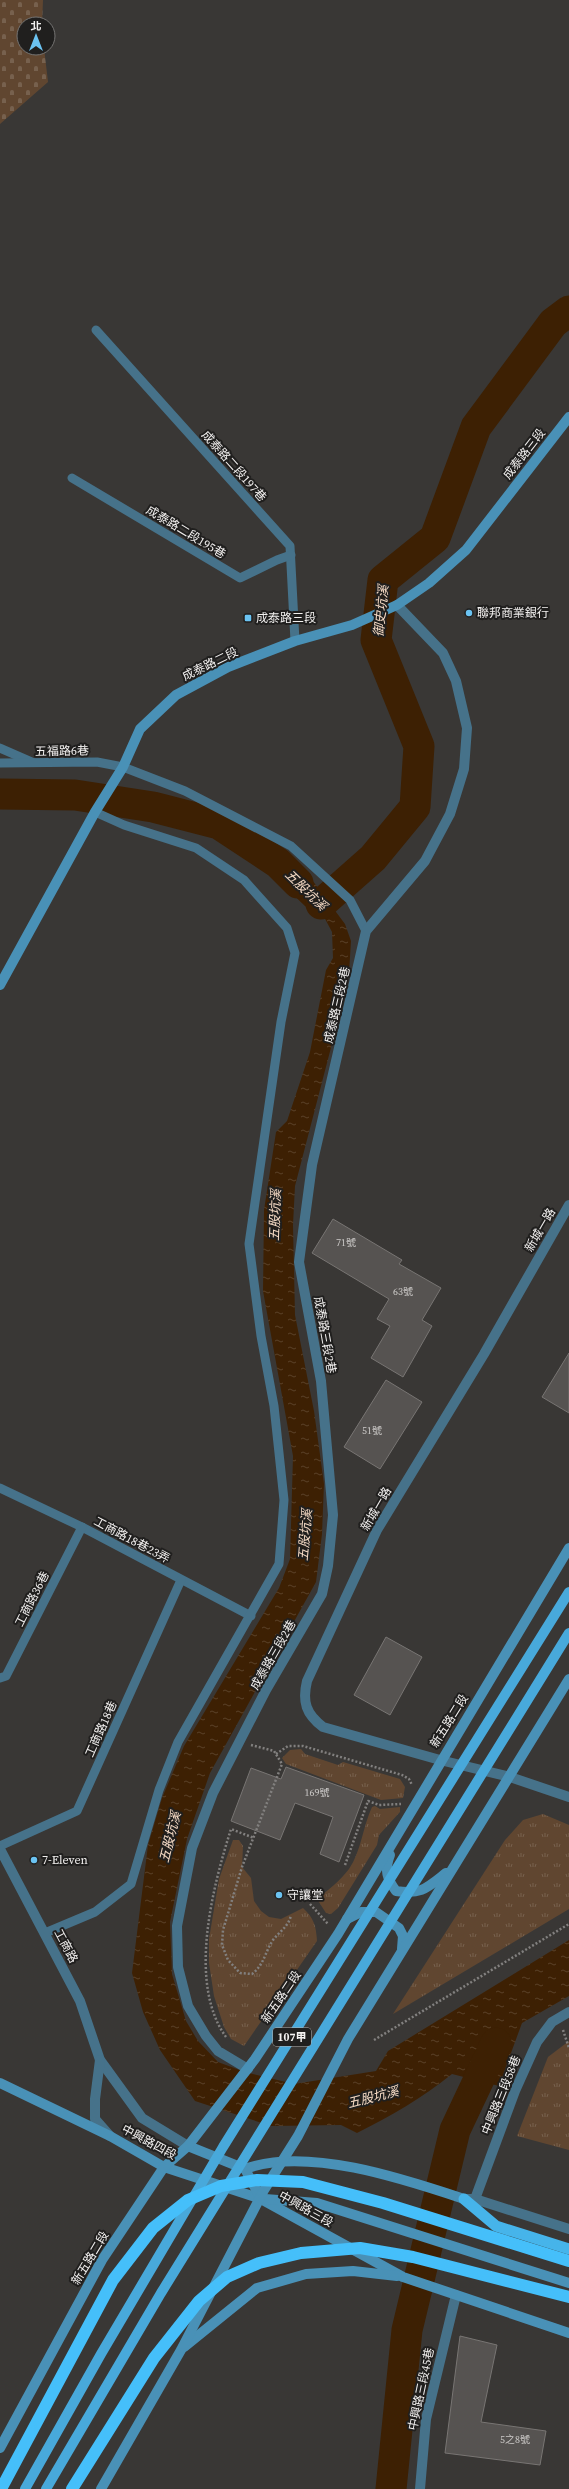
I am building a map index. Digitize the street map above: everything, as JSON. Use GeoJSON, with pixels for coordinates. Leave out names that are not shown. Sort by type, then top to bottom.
{"type":"FeatureCollection","features":[{"type":"Feature","properties":{"kind":"highway"},"geometry":{"type":"LineString","coordinates":[[1,2489],[113,2280],[153,2228],[188,2200],[221,2186],[258,2180],[303,2182],[383,2202],[569,2261]]}},
{"type":"Feature","properties":{"kind":"highway"},"geometry":{"type":"LineString","coordinates":[[465,2198],[496,2226],[569,2249]]}},
{"type":"Feature","properties":{"kind":"highway"},"geometry":{"type":"LineString","coordinates":[[72,2489],[154,2358],[199,2301],[227,2277],[259,2263],[301,2253],[360,2248],[413,2257],[569,2297]]}},
{"type":"Feature","properties":{"kind":"main road","name":"成泰路三段"},"geometry":{"type":"LineString","coordinates":[[352,625],[396,606],[429,583],[466,550],[569,417]]}},
{"type":"Feature","properties":{"kind":"main road","name":"成泰路二段"},"geometry":{"type":"LineString","coordinates":[[95,812],[120,771],[140,729],[176,695],[228,667],[295,642],[352,625]]}},
{"type":"Feature","properties":{"kind":"main road"},"geometry":{"type":"LineString","coordinates":[[0,985],[95,812]]}},
{"type":"Feature","properties":{"kind":"main road","name":"新五路二段"},"geometry":{"type":"LineString","coordinates":[[0,2448],[102,2260],[164,2167],[188,2146],[248,2069],[338,1934],[421,1798],[440,1760],[569,1548]]}},
{"type":"Feature","properties":{"kind":"main road","name":"107甲"},"geometry":{"type":"LineString","coordinates":[[25,2489],[101,2354],[223,2147],[569,1592]]}},
{"type":"Feature","properties":{"kind":"main road","name":"107甲"},"geometry":{"type":"LineString","coordinates":[[46,2489],[165,2286],[569,1633]]}},
{"type":"Feature","properties":{"kind":"main road"},"geometry":{"type":"LineString","coordinates":[[101,2489],[181,2350],[348,2039],[569,1679]]}},
{"type":"Feature","properties":{"kind":"main road"},"geometry":{"type":"LineString","coordinates":[[399,1835],[386,1867],[387,1879],[396,1891],[413,1894],[429,1886],[451,1869]]}},
{"type":"Feature","properties":{"kind":"main road"},"geometry":{"type":"LineString","coordinates":[[346,1920],[361,1912],[376,1912],[399,1928],[403,1936],[402,1951]]}},
{"type":"Feature","properties":{"kind":"main road","name":"中興路四段"},"geometry":{"type":"LineString","coordinates":[[0,2083],[110,2136],[164,2167],[261,2199]]}},
{"type":"Feature","properties":{"kind":"main road","name":"中興路四段"},"geometry":{"type":"LineString","coordinates":[[188,2146],[245,2169]]}},
{"type":"Feature","properties":{"kind":"main road"},"geometry":{"type":"LineString","coordinates":[[261,2199],[245,2169],[259,2164],[283,2161],[342,2165],[465,2198]]}},
{"type":"Feature","properties":{"kind":"main road","name":"中興路三段"},"geometry":{"type":"LineString","coordinates":[[261,2199],[317,2202],[569,2283]]}},
{"type":"Feature","properties":{"kind":"main road","name":"中興路三段"},"geometry":{"type":"LineString","coordinates":[[261,2199],[403,2277],[569,2333]]}},
{"type":"Feature","properties":{"kind":"main road"},"geometry":{"type":"LineString","coordinates":[[181,2350],[258,2288],[306,2274],[353,2271],[403,2277]]}},
{"type":"Feature","properties":{"kind":"street","name":"成泰路三段2巷"},"geometry":{"type":"LineString","coordinates":[[248,2069],[218,2051],[206,2036],[188,2006],[178,1967],[177,1926],[192,1848],[213,1793],[239,1742],[322,1594],[328,1566],[333,1514],[321,1381],[299,1262],[312,1165],[366,931],[425,861],[450,814],[464,762],[467,728],[456,681],[443,653],[396,606]]}},
{"type":"Feature","properties":{"kind":"street","name":"新城一路"},"geometry":{"type":"LineString","coordinates":[[569,1205],[484,1354],[377,1530],[307,1681],[304,1705],[313,1718],[324,1727],[440,1760],[510,1777],[569,1797]]}},
{"type":"Feature","properties":{"kind":"street","name":"工商路"},"geometry":{"type":"LineString","coordinates":[[0,1849],[80,2000],[100,2060],[142,2118],[188,2146]]}},
{"type":"Feature","properties":{"kind":"street","name":"中興路三段58巷"},"geometry":{"type":"LineString","coordinates":[[465,2198],[537,2042],[552,2022],[569,2012]]}},
{"type":"Feature","properties":{"kind":"street","name":"工商路"},"geometry":{"type":"LineString","coordinates":[[100,2060],[95,2099],[95,2119],[110,2136]]}},
{"type":"Feature","properties":{"kind":"street"},"geometry":{"type":"LineString","coordinates":[[465,2198],[569,2229]]}},
{"type":"Feature","properties":{"kind":"street","name":"中興路三段45巷"},"geometry":{"type":"LineString","coordinates":[[420,2489],[426,2419],[452,2294]]}},
{"type":"Feature","properties":{"kind":"lane","name":"成泰路二段197巷"},"geometry":{"type":"LineString","coordinates":[[96,330],[290,546],[295,642]]}},
{"type":"Feature","properties":{"kind":"lane","name":"成泰路二段195巷"},"geometry":{"type":"LineString","coordinates":[[72,478],[240,578],[277,560],[291,556]]}},
{"type":"Feature","properties":{"kind":"lane"},"geometry":{"type":"LineString","coordinates":[[0,748],[33,763]]}},
{"type":"Feature","properties":{"kind":"lane","name":"五福路6巷"},"geometry":{"type":"LineString","coordinates":[[0,763],[97,762],[120,771],[185,791],[291,846],[350,900],[366,931]]}},
{"type":"Feature","properties":{"kind":"lane"},"geometry":{"type":"LineString","coordinates":[[45,1933],[95,1912],[131,1884],[159,1790],[178,1742],[251,1616],[279,1564],[284,1500],[274,1406],[261,1336],[249,1244],[281,1022],[295,953],[287,928],[244,880],[196,848],[124,825],[95,812]]}},
{"type":"Feature","properties":{"kind":"lane","name":"工商路18巷23弄"},"geometry":{"type":"LineString","coordinates":[[0,1488],[82,1527],[251,1616]]}},
{"type":"Feature","properties":{"kind":"lane","name":"工商路36巷"},"geometry":{"type":"LineString","coordinates":[[0,1678],[6,1676],[82,1527]]}},
{"type":"Feature","properties":{"kind":"lane","name":"工商路18巷"},"geometry":{"type":"LineString","coordinates":[[0,1846],[77,1812],[181,1580]]}},
{"type":"Feature","properties":{"kind":"path"},"geometry":{"type":"LineString","coordinates":[[239,1742],[274,1751],[282,1764],[222,1930],[222,1945],[228,1960],[240,1973],[252,1974],[261,1966],[274,1939],[290,1923],[291,1915]]}},
{"type":"Feature","properties":{"kind":"path"},"geometry":{"type":"LineString","coordinates":[[276,1754],[288,1746],[303,1746],[402,1775],[409,1779],[421,1798]]}},
{"type":"Feature","properties":{"kind":"path"},"geometry":{"type":"LineString","coordinates":[[345,1865],[368,1801],[379,1805],[400,1804],[415,1808]]}},
{"type":"Feature","properties":{"kind":"path"},"geometry":{"type":"LineString","coordinates":[[229,2040],[215,2014],[206,1967],[210,1912],[215,1882],[231,1828],[254,1838]]}},
{"type":"Feature","properties":{"kind":"path"},"geometry":{"type":"LineString","coordinates":[[310,1904],[338,1934]]}},
{"type":"Feature","properties":{"kind":"path"},"geometry":{"type":"LineString","coordinates":[[374,2040],[569,1924]]}},
{"type":"Feature","properties":{"kind":"path"},"geometry":{"type":"LineString","coordinates":[[560,2018],[569,2048]]}},
{"type":"Feature","properties":{"kind":"green space"},"geometry":{"type":"Polygon","coordinates":[[[0,0],[43,0],[42,16],[16,16],[16,56],[45,56],[48,82],[0,124],[0,0]]]}},
{"type":"Feature","properties":{"kind":"green space"},"geometry":{"type":"Polygon","coordinates":[[[301,1749],[305,1754],[338,1765],[343,1762],[400,1779],[405,1787],[403,1798],[381,1800],[286,1764],[282,1758],[290,1750],[301,1749]]]}},
{"type":"Feature","properties":{"kind":"green space"},"geometry":{"type":"Polygon","coordinates":[[[375,1806],[380,1809],[400,1807],[400,1812],[379,1835],[377,1845],[338,1908],[331,1914],[326,1913],[317,1899],[338,1881],[349,1869],[359,1847],[369,1814],[372,1807],[375,1806]]]}},
{"type":"Feature","properties":{"kind":"green space"},"geometry":{"type":"Polygon","coordinates":[[[543,1814],[569,1825],[569,1909],[393,2014],[505,1840],[523,1820],[543,1814]]]}},
{"type":"Feature","properties":{"kind":"green space"},"geometry":{"type":"Polygon","coordinates":[[[233,1840],[239,1840],[243,1846],[242,1867],[251,1878],[254,1901],[261,1911],[269,1917],[281,1919],[303,1908],[310,1915],[314,1923],[317,1941],[244,2046],[231,2039],[224,2027],[214,1996],[209,1963],[209,1939],[219,1879],[233,1840]]]}},
{"type":"Feature","properties":{"kind":"green space"},"geometry":{"type":"Polygon","coordinates":[[[569,2041],[569,2150],[517,2136],[548,2057],[569,2041]]]}},
{"type":"Feature","properties":{"kind":"water"},"geometry":{"type":"Polygon","coordinates":[[[276,844],[301,865],[345,924],[351,941],[349,973],[340,1013],[295,1186],[293,1225],[295,1315],[314,1411],[324,1484],[322,1534],[316,1582],[210,1773],[187,1839],[170,1922],[172,1974],[186,2021],[198,2041],[218,2062],[245,2072],[294,2084],[376,2071],[388,2051],[569,1940],[569,1996],[522,2023],[499,2086],[452,2074],[406,2106],[357,2133],[341,2125],[271,2126],[195,2101],[160,2050],[143,2012],[132,1973],[148,1845],[162,1798],[184,1746],[279,1588],[290,1559],[293,1456],[263,1291],[264,1210],[276,1132],[287,1121],[310,1052],[326,970],[333,958],[332,932],[323,915],[306,907],[259,862],[276,844]]]}},
{"type":"Feature","properties":{"kind":"building"},"geometry":{"type":"Polygon","coordinates":[[[333,1219],[402,1260],[399,1264],[441,1288],[422,1320],[432,1326],[403,1377],[371,1358],[390,1326],[377,1319],[389,1299],[312,1253],[333,1219]]]}},
{"type":"Feature","properties":{"kind":"building"},"geometry":{"type":"Polygon","coordinates":[[[569,1353],[569,1413],[542,1397],[569,1353]]]}},
{"type":"Feature","properties":{"kind":"building"},"geometry":{"type":"Polygon","coordinates":[[[386,1380],[422,1402],[380,1469],[344,1447],[386,1380]]]}},
{"type":"Feature","properties":{"kind":"building"},"geometry":{"type":"Polygon","coordinates":[[[386,1637],[422,1657],[390,1715],[354,1695],[386,1637]]]}},
{"type":"Feature","properties":{"kind":"building"},"geometry":{"type":"Polygon","coordinates":[[[286,1767],[364,1795],[339,1862],[320,1854],[333,1817],[295,1803],[280,1840],[231,1821],[251,1768],[281,1779],[286,1767]]]}},
{"type":"Feature","properties":{"kind":"building"},"geometry":{"type":"Polygon","coordinates":[[[460,2336],[497,2345],[481,2422],[546,2431],[540,2465],[445,2453],[460,2336]]]}},
{"type":"Feature","properties":{"kind":"waterway","name":"御史坑溪"},"geometry":{"type":"LineString","coordinates":[[321,904],[373,858],[415,807],[419,746],[376,640],[383,580],[435,538],[476,427],[553,323],[569,311]]}},
{"type":"Feature","properties":{"kind":"waterway","name":"五股坑溪"},"geometry":{"type":"LineString","coordinates":[[0,794],[75,795],[153,807],[219,824],[278,863],[298,883]]}},
{"type":"Feature","properties":{"kind":"waterway"},"geometry":{"type":"LineString","coordinates":[[391,2489],[407,2330],[455,2130],[496,2043]]}},
{"type":"Feature","properties":{"kind":"place","name":"聯邦商業銀行"},"geometry":{"type":"Point","coordinates":[469,613]}},
{"type":"Feature","properties":{"kind":"place","name":"成泰路三段"},"geometry":{"type":"Point","coordinates":[248,618]}},
{"type":"Feature","properties":{"kind":"place","name":"7-Eleven"},"geometry":{"type":"Point","coordinates":[34,1860]}},
{"type":"Feature","properties":{"kind":"place","name":"守讓堂"},"geometry":{"type":"Point","coordinates":[279,1895]}}]}
